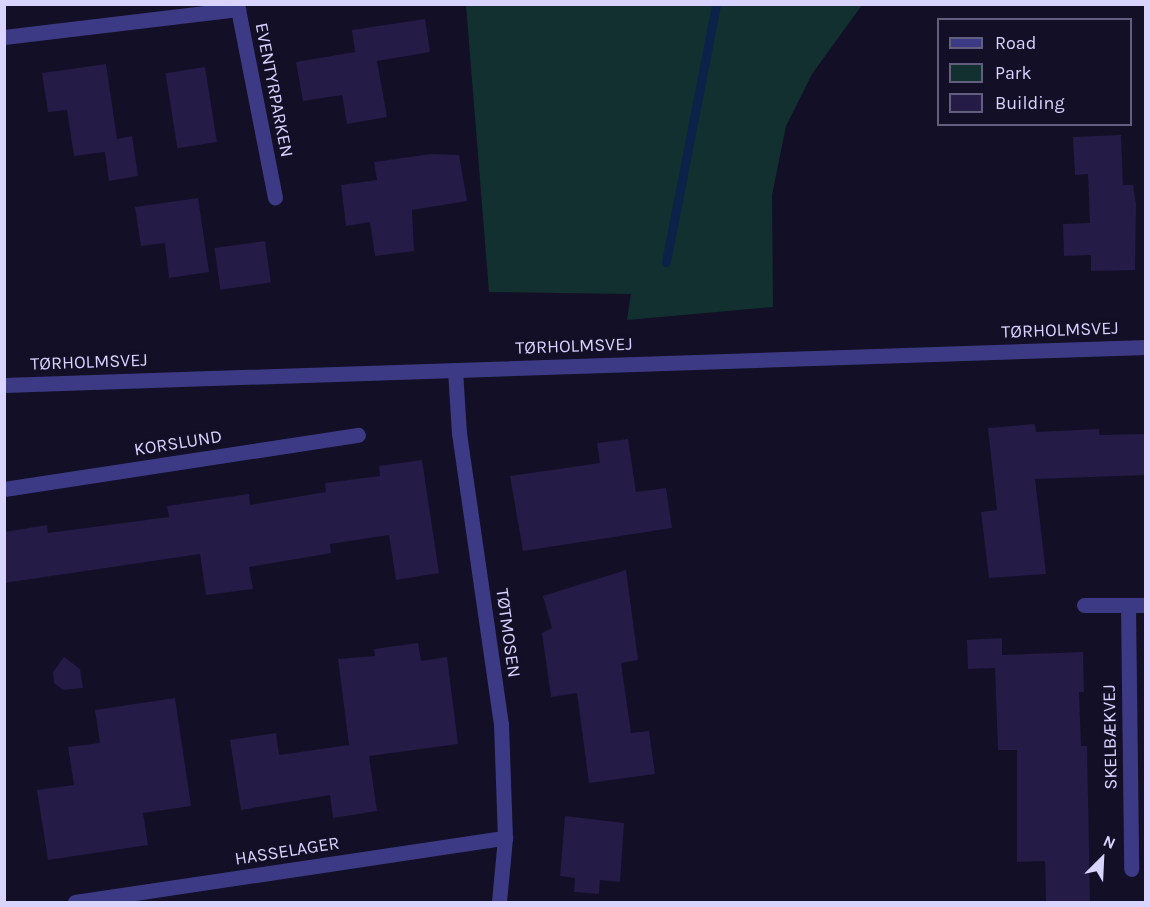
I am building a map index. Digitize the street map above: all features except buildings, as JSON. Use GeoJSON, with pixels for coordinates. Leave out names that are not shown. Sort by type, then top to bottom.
{"type":"FeatureCollection","features":[{"type":"Feature","properties":{"kind":"street","name":"EVENTYRPARKEN"},"geometry":{"type":"LineString","coordinates":[[4,37],[238,9],[275,197]]}},
{"type":"Feature","properties":{"kind":"street","name":"TØRHOLMSVEJ"},"geometry":{"type":"LineString","coordinates":[[4,385],[1146,347]]}},
{"type":"Feature","properties":{"kind":"street","name":"TØTMOSEN"},"geometry":{"type":"LineString","coordinates":[[455,370],[459,434],[501,724],[505,838],[499,903]]}},
{"type":"Feature","properties":{"kind":"street","name":"KORSLUND"},"geometry":{"type":"LineString","coordinates":[[4,489],[358,435]]}},
{"type":"Feature","properties":{"kind":"street"},"geometry":{"type":"LineString","coordinates":[[1084,605],[1146,605]]}},
{"type":"Feature","properties":{"kind":"street","name":"SKELBÆKVEJ"},"geometry":{"type":"LineString","coordinates":[[1128,605],[1131,869]]}},
{"type":"Feature","properties":{"kind":"street","name":"HASSELAGER"},"geometry":{"type":"LineString","coordinates":[[75,903],[505,838]]}},
{"type":"Feature","properties":{"kind":"green space"},"geometry":{"type":"Polygon","coordinates":[[[466,5],[862,5],[812,74],[786,126],[772,195],[773,307],[627,320],[631,294],[489,292],[466,5]]]}},
{"type":"Feature","properties":{"kind":"waterway"},"geometry":{"type":"LineString","coordinates":[[666,262],[716,4]]}}]}
